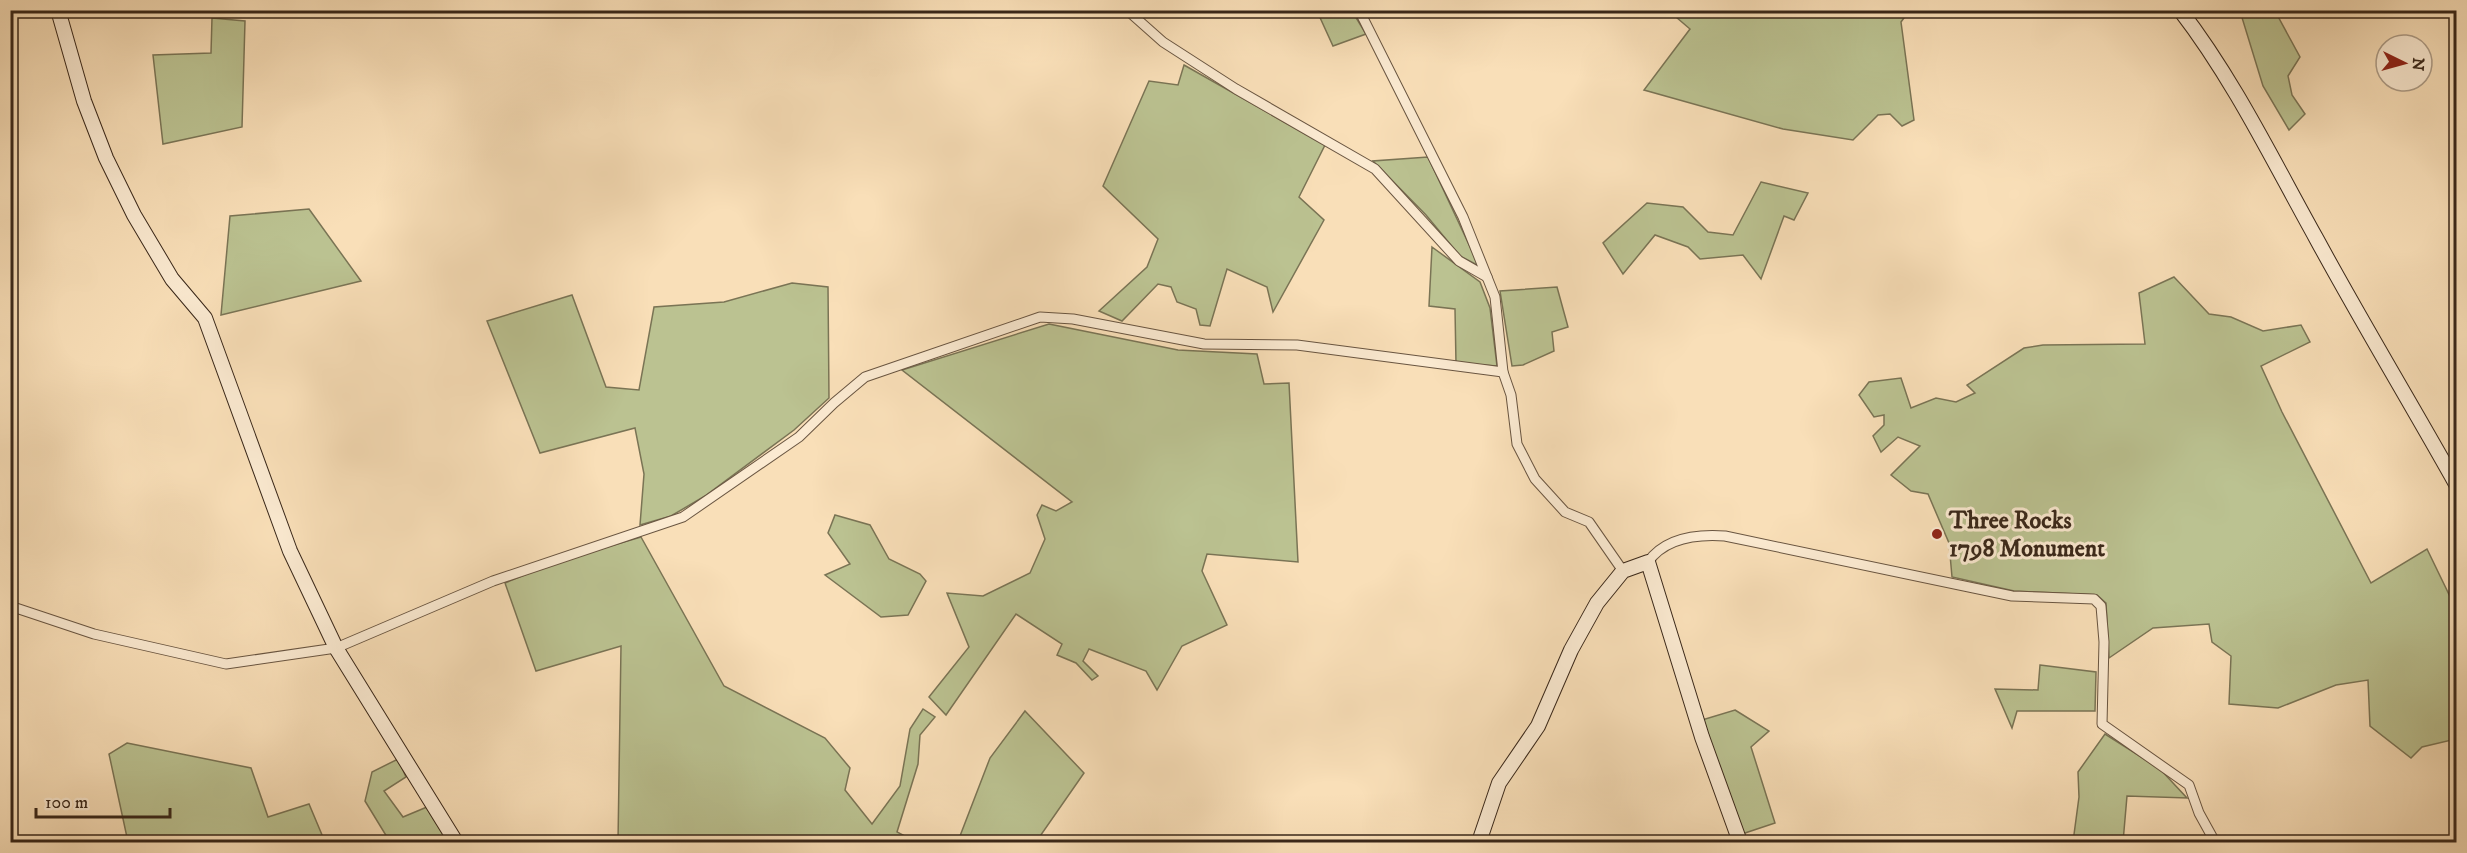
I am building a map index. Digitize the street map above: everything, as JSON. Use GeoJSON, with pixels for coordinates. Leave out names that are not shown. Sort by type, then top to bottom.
{"type":"FeatureCollection","features":[{"type":"Feature","properties":{"kind":"street"},"geometry":{"type":"LineString","coordinates":[[58,10],[84,101],[106,158],[134,214],[172,279],[205,318],[290,551],[336,648],[456,843]]}},
{"type":"Feature","properties":{"kind":"street"},"geometry":{"type":"LineString","coordinates":[[1127,10],[1163,42],[1227,83],[1375,169],[1459,261],[1487,277]]}},
{"type":"Feature","properties":{"kind":"street"},"geometry":{"type":"LineString","coordinates":[[1359,10],[1463,216],[1495,297],[1503,372],[1511,395],[1517,444],[1535,479],[1565,512],[1589,522],[1623,571]]}},
{"type":"Feature","properties":{"kind":"street"},"geometry":{"type":"LineString","coordinates":[[2180,10],[2199,34],[2242,103],[2346,294],[2457,484]]}},
{"type":"Feature","properties":{"kind":"street"},"geometry":{"type":"LineString","coordinates":[[10,606],[94,634],[226,664],[336,648],[492,582],[683,517],[799,437],[865,377],[1040,318],[1073,319],[1204,344],[1297,345],[1503,372]]}},
{"type":"Feature","properties":{"kind":"street"},"geometry":{"type":"LineString","coordinates":[[1479,843],[1499,783],[1538,726],[1571,650],[1597,603],[1623,571],[1648,562],[1657,549],[1664,545],[1707,535],[1725,536],[2012,596],[2094,599],[2101,606],[2104,642],[2102,724],[2189,784],[2199,813],[2215,843]]}},
{"type":"Feature","properties":{"kind":"street"},"geometry":{"type":"LineString","coordinates":[[1648,562],[1702,737],[1740,843]]}},
{"type":"Feature","properties":{"kind":"green space"},"geometry":{"type":"Polygon","coordinates":[[[1317,11],[1352,11],[1366,34],[1333,46],[1317,11]]]}},
{"type":"Feature","properties":{"kind":"green space"},"geometry":{"type":"Polygon","coordinates":[[[1669,11],[1909,11],[1901,22],[1914,120],[1902,126],[1890,114],[1878,115],[1853,140],[1783,129],[1644,90],[1690,29],[1669,11]]]}},
{"type":"Feature","properties":{"kind":"green space"},"geometry":{"type":"Polygon","coordinates":[[[2203,11],[2240,11],[2209,16],[2203,11]]]}},
{"type":"Feature","properties":{"kind":"green space"},"geometry":{"type":"Polygon","coordinates":[[[2240,11],[2275,11],[2300,57],[2288,76],[2292,95],[2305,114],[2289,130],[2263,86],[2240,11]]]}},
{"type":"Feature","properties":{"kind":"green space"},"geometry":{"type":"Polygon","coordinates":[[[212,18],[245,21],[242,127],[163,144],[153,55],[211,53],[212,18]]]}},
{"type":"Feature","properties":{"kind":"green space"},"geometry":{"type":"Polygon","coordinates":[[[1184,65],[1325,145],[1299,197],[1324,220],[1273,312],[1267,287],[1227,269],[1210,326],[1200,325],[1196,309],[1177,302],[1171,287],[1158,284],[1122,321],[1099,311],[1147,267],[1158,239],[1103,186],[1149,81],[1178,85],[1184,65]]]}},
{"type":"Feature","properties":{"kind":"green space"},"geometry":{"type":"Polygon","coordinates":[[[1428,157],[1479,266],[1460,256],[1426,215],[1373,161],[1428,157]]]}},
{"type":"Feature","properties":{"kind":"green space"},"geometry":{"type":"Polygon","coordinates":[[[1761,182],[1808,193],[1794,220],[1784,216],[1761,279],[1743,255],[1700,259],[1688,247],[1655,235],[1623,274],[1603,243],[1647,203],[1683,207],[1708,232],[1733,235],[1761,182]]]}},
{"type":"Feature","properties":{"kind":"green space"},"geometry":{"type":"Polygon","coordinates":[[[309,209],[361,281],[221,315],[230,216],[309,209]]]}},
{"type":"Feature","properties":{"kind":"green space"},"geometry":{"type":"Polygon","coordinates":[[[1432,247],[1480,282],[1490,308],[1497,366],[1456,363],[1455,309],[1429,306],[1432,247]]]}},
{"type":"Feature","properties":{"kind":"green space"},"geometry":{"type":"Polygon","coordinates":[[[2174,277],[2209,314],[2231,317],[2263,331],[2301,325],[2310,342],[2261,366],[2282,412],[2371,583],[2427,549],[2456,609],[2456,739],[2422,747],[2411,758],[2370,726],[2368,680],[2336,685],[2278,708],[2229,704],[2231,656],[2212,642],[2209,624],[2153,628],[2109,658],[2106,603],[2097,595],[2014,591],[1952,577],[1949,543],[1928,494],[1911,491],[1891,475],[1920,446],[1898,437],[1881,452],[1873,436],[1884,425],[1884,415],[1874,417],[1859,395],[1869,382],[1901,378],[1911,408],[1936,398],[1956,402],[1975,393],[1967,385],[2024,348],[2043,345],[2145,344],[2139,293],[2174,277]]]}},
{"type":"Feature","properties":{"kind":"green space"},"geometry":{"type":"Polygon","coordinates":[[[792,283],[828,287],[829,398],[794,430],[705,496],[671,516],[640,525],[644,474],[635,428],[540,453],[487,321],[572,295],[606,387],[639,390],[654,307],[724,302],[792,283]]]}},
{"type":"Feature","properties":{"kind":"green space"},"geometry":{"type":"Polygon","coordinates":[[[1557,287],[1568,327],[1552,332],[1554,351],[1523,365],[1512,366],[1500,291],[1557,287]]]}},
{"type":"Feature","properties":{"kind":"green space"},"geometry":{"type":"Polygon","coordinates":[[[1049,324],[1178,350],[1257,354],[1264,384],[1289,383],[1298,562],[1207,554],[1202,571],[1227,625],[1182,646],[1157,690],[1146,671],[1089,649],[1083,661],[1098,676],[1092,680],[1076,663],[1057,655],[1062,644],[1016,614],[946,715],[929,697],[969,647],[947,593],[983,596],[1030,573],[1045,539],[1037,515],[1042,505],[1056,511],[1072,502],[902,370],[1049,324]]]}},
{"type":"Feature","properties":{"kind":"green space"},"geometry":{"type":"Polygon","coordinates":[[[835,515],[870,525],[889,559],[920,574],[926,581],[908,615],[881,617],[825,575],[850,564],[828,533],[835,515]]]}},
{"type":"Feature","properties":{"kind":"green space"},"geometry":{"type":"Polygon","coordinates":[[[641,537],[724,686],[825,738],[850,768],[845,790],[872,824],[900,786],[910,729],[923,709],[935,717],[920,735],[918,764],[897,832],[916,842],[618,842],[621,646],[536,671],[505,583],[559,561],[641,537]]]}},
{"type":"Feature","properties":{"kind":"green space"},"geometry":{"type":"Polygon","coordinates":[[[2040,665],[2096,672],[2095,711],[2017,711],[2012,728],[1995,689],[2038,690],[2040,665]]]}},
{"type":"Feature","properties":{"kind":"green space"},"geometry":{"type":"Polygon","coordinates":[[[1735,710],[1769,731],[1751,747],[1775,823],[1742,834],[1702,720],[1735,710]]]}},
{"type":"Feature","properties":{"kind":"green space"},"geometry":{"type":"Polygon","coordinates":[[[1025,711],[1084,773],[1036,842],[969,842],[960,836],[990,758],[1025,711]]]}},
{"type":"Feature","properties":{"kind":"green space"},"geometry":{"type":"Polygon","coordinates":[[[2105,734],[2160,769],[2187,798],[2127,796],[2123,842],[2073,842],[2079,797],[2078,772],[2105,734]]]}},
{"type":"Feature","properties":{"kind":"green space"},"geometry":{"type":"Polygon","coordinates":[[[127,743],[251,768],[268,817],[309,804],[325,842],[128,842],[109,754],[127,743]]]}},
{"type":"Feature","properties":{"kind":"green space"},"geometry":{"type":"Polygon","coordinates":[[[398,759],[406,777],[384,791],[403,817],[427,807],[452,842],[390,842],[365,801],[372,772],[398,759]]]}},
{"type":"Feature","properties":{"kind":"place","name":"Three Rocks 1798 Monument"},"geometry":{"type":"Point","coordinates":[1937,534]}}]}
